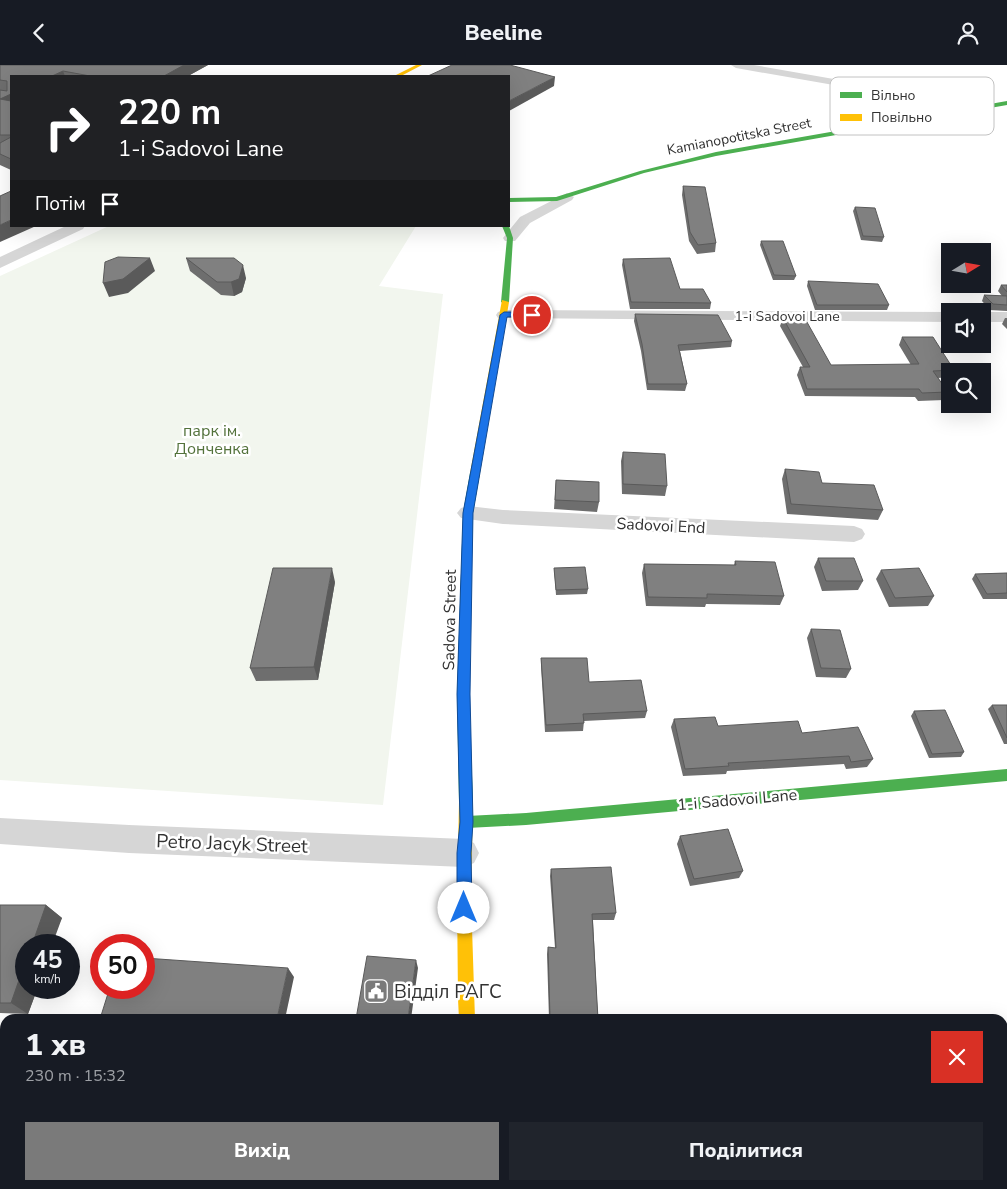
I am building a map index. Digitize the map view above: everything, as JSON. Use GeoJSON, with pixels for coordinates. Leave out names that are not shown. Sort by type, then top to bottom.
{"type":"FeatureCollection","features":[{"type":"Feature","properties":{"kind":"street"},"geometry":{"type":"LineString","coordinates":[[399,75],[420,65]]}},
{"type":"Feature","properties":{"kind":"street"},"geometry":{"type":"LineString","coordinates":[[736,65],[830,81]]}},
{"type":"Feature","properties":{"kind":"street","name":"Kamianopotitska Street"},"geometry":{"type":"LineString","coordinates":[[994,105],[1007,103]]}},
{"type":"Feature","properties":{"kind":"street","name":"Kamianopotitska Street"},"geometry":{"type":"LineString","coordinates":[[510,200],[540,200],[567,197],[678,163],[830,135]]}},
{"type":"Feature","properties":{"kind":"street"},"geometry":{"type":"LineString","coordinates":[[507,232],[567,197]]}},
{"type":"Feature","properties":{"kind":"street"},"geometry":{"type":"LineString","coordinates":[[0,263],[76,227]]}},
{"type":"Feature","properties":{"kind":"street","name":"Sadova Street"},"geometry":{"type":"LineString","coordinates":[[467,1014],[464,963],[464,853],[467,822],[464,694],[468,513],[504,315],[507,232]]}},
{"type":"Feature","properties":{"kind":"street","name":"1-i Sadovoi Lane"},"geometry":{"type":"LineString","coordinates":[[504,315],[941,317]]}},
{"type":"Feature","properties":{"kind":"street"},"geometry":{"type":"LineString","coordinates":[[991,317],[1007,317]]}},
{"type":"Feature","properties":{"kind":"street","name":"Sadovoi End"},"geometry":{"type":"LineString","coordinates":[[468,513],[503,517],[854,534]]}},
{"type":"Feature","properties":{"kind":"street","name":"1-i Sadovoi Lane"},"geometry":{"type":"LineString","coordinates":[[467,822],[526,819],[1007,775]]}},
{"type":"Feature","properties":{"kind":"street","name":"Petro Jacyk Street"},"geometry":{"type":"LineString","coordinates":[[0,831],[129,839],[464,853]]}},
{"type":"Feature","properties":{"kind":"green space","name":"парк ім. Донченка"},"geometry":{"type":"Polygon","coordinates":[[[107,227],[415,227],[379,286],[443,294],[383,805],[0,780],[0,276],[107,227]]]}},
{"type":"Feature","properties":{"kind":"building"},"geometry":{"type":"Polygon","coordinates":[[[0,65],[184,65],[166,75],[85,75],[63,71],[54,75],[10,75],[10,94],[0,99],[0,90],[7,91],[7,81],[0,80],[0,65]]]}},
{"type":"Feature","properties":{"kind":"building"},"geometry":{"type":"Polygon","coordinates":[[[452,65],[510,65],[555,77],[510,100],[510,75],[430,75],[452,65]]]}},
{"type":"Feature","properties":{"kind":"building"},"geometry":{"type":"Polygon","coordinates":[[[0,99],[10,101],[10,135],[0,135],[0,99]]]}},
{"type":"Feature","properties":{"kind":"building"},"geometry":{"type":"Polygon","coordinates":[[[10,138],[10,159],[0,154],[0,143],[10,138]]]}},
{"type":"Feature","properties":{"kind":"building"},"geometry":{"type":"Polygon","coordinates":[[[683,186],[705,187],[716,243],[698,245],[690,232],[683,186]]]}},
{"type":"Feature","properties":{"kind":"building"},"geometry":{"type":"Polygon","coordinates":[[[10,191],[10,220],[0,225],[0,196],[10,191]]]}},
{"type":"Feature","properties":{"kind":"building"},"geometry":{"type":"Polygon","coordinates":[[[855,207],[875,208],[884,237],[863,236],[855,207]]]}},
{"type":"Feature","properties":{"kind":"building"},"geometry":{"type":"Polygon","coordinates":[[[761,241],[783,241],[796,276],[774,275],[761,241]]]}},
{"type":"Feature","properties":{"kind":"building"},"geometry":{"type":"Polygon","coordinates":[[[118,257],[150,258],[123,279],[103,283],[105,262],[118,257]]]}},
{"type":"Feature","properties":{"kind":"building"},"geometry":{"type":"Polygon","coordinates":[[[186,258],[234,258],[243,265],[239,279],[231,282],[217,282],[186,258]]]}},
{"type":"Feature","properties":{"kind":"building"},"geometry":{"type":"Polygon","coordinates":[[[670,258],[680,289],[703,289],[711,303],[631,302],[623,259],[670,258]]]}},
{"type":"Feature","properties":{"kind":"building"},"geometry":{"type":"Polygon","coordinates":[[[808,281],[878,284],[889,305],[817,305],[808,281]]]}},
{"type":"Feature","properties":{"kind":"building"},"geometry":{"type":"Polygon","coordinates":[[[1001,285],[1007,285],[1007,292],[1001,285]]]}},
{"type":"Feature","properties":{"kind":"building"},"geometry":{"type":"Polygon","coordinates":[[[984,295],[1007,296],[1007,305],[993,304],[984,295]]]}},
{"type":"Feature","properties":{"kind":"building"},"geometry":{"type":"Polygon","coordinates":[[[635,314],[718,315],[732,341],[678,345],[687,384],[648,384],[635,314]]]}},
{"type":"Feature","properties":{"kind":"building"},"geometry":{"type":"Polygon","coordinates":[[[789,315],[803,315],[831,365],[919,364],[902,337],[933,337],[941,350],[941,353],[943,353],[950,363],[941,363],[941,371],[933,371],[941,382],[941,392],[922,393],[919,389],[807,389],[800,367],[810,367],[783,318],[789,315]]]}},
{"type":"Feature","properties":{"kind":"building"},"geometry":{"type":"Polygon","coordinates":[[[623,452],[665,454],[667,486],[623,484],[623,452]]]}},
{"type":"Feature","properties":{"kind":"building"},"geometry":{"type":"Polygon","coordinates":[[[785,469],[819,472],[822,483],[874,485],[883,510],[791,504],[785,469]]]}},
{"type":"Feature","properties":{"kind":"building"},"geometry":{"type":"Polygon","coordinates":[[[556,480],[599,482],[599,502],[555,500],[556,480]]]}},
{"type":"Feature","properties":{"kind":"building"},"geometry":{"type":"Polygon","coordinates":[[[818,558],[854,558],[863,581],[826,581],[818,558]]]}},
{"type":"Feature","properties":{"kind":"building"},"geometry":{"type":"Polygon","coordinates":[[[735,561],[775,562],[784,596],[707,594],[707,598],[648,597],[644,564],[736,565],[735,561]]]}},
{"type":"Feature","properties":{"kind":"building"},"geometry":{"type":"Polygon","coordinates":[[[585,567],[588,589],[556,590],[554,568],[585,567]]]}},
{"type":"Feature","properties":{"kind":"building"},"geometry":{"type":"Polygon","coordinates":[[[273,568],[332,568],[314,667],[250,668],[273,568]]]}},
{"type":"Feature","properties":{"kind":"building"},"geometry":{"type":"Polygon","coordinates":[[[919,568],[934,596],[895,598],[881,570],[919,568]]]}},
{"type":"Feature","properties":{"kind":"building"},"geometry":{"type":"Polygon","coordinates":[[[1007,573],[1007,593],[987,594],[975,574],[1007,573]]]}},
{"type":"Feature","properties":{"kind":"building"},"geometry":{"type":"Polygon","coordinates":[[[811,629],[840,630],[851,669],[821,668],[811,629]]]}},
{"type":"Feature","properties":{"kind":"building"},"geometry":{"type":"Polygon","coordinates":[[[541,658],[587,658],[589,682],[641,680],[647,711],[583,714],[584,723],[546,725],[541,658]]]}},
{"type":"Feature","properties":{"kind":"building"},"geometry":{"type":"Polygon","coordinates":[[[992,705],[1007,705],[1007,738],[992,705]]]}},
{"type":"Feature","properties":{"kind":"building"},"geometry":{"type":"Polygon","coordinates":[[[945,710],[964,752],[932,754],[914,711],[945,710]]]}},
{"type":"Feature","properties":{"kind":"building"},"geometry":{"type":"Polygon","coordinates":[[[715,717],[718,726],[798,721],[802,733],[858,727],[873,759],[851,762],[849,756],[728,763],[729,766],[685,769],[674,719],[715,717]]]}},
{"type":"Feature","properties":{"kind":"building"},"geometry":{"type":"Polygon","coordinates":[[[728,829],[743,871],[694,879],[680,836],[728,829]]]}},
{"type":"Feature","properties":{"kind":"building"},"geometry":{"type":"Polygon","coordinates":[[[611,867],[616,913],[592,914],[598,1014],[550,1014],[548,947],[556,948],[551,869],[611,867]]]}},
{"type":"Feature","properties":{"kind":"building"},"geometry":{"type":"Polygon","coordinates":[[[0,905],[46,905],[36,934],[15,934],[15,992],[11,1003],[0,1003],[0,905]]]}},
{"type":"Feature","properties":{"kind":"building"},"geometry":{"type":"Polygon","coordinates":[[[367,956],[416,960],[409,1014],[357,1014],[367,956]]]}},
{"type":"Feature","properties":{"kind":"building"},"geometry":{"type":"Polygon","coordinates":[[[155,959],[288,968],[278,1014],[102,1014],[106,999],[155,999],[155,959]]]}},
{"type":"Feature","properties":{"kind":"traffic: fast"},"geometry":{"type":"LineString","coordinates":[[994,105],[1007,103]]}},
{"type":"Feature","properties":{"kind":"traffic: fast"},"geometry":{"type":"LineString","coordinates":[[510,200],[557,199],[642,172],[716,154],[830,134]]}},
{"type":"Feature","properties":{"kind":"traffic: fast"},"geometry":{"type":"LineString","coordinates":[[505,227],[510,238],[505,302]]}},
{"type":"Feature","properties":{"kind":"traffic: fast"},"geometry":{"type":"LineString","coordinates":[[466,802],[463,694],[468,513],[475,473]]}},
{"type":"Feature","properties":{"kind":"traffic: fast"},"geometry":{"type":"LineString","coordinates":[[467,822],[526,819],[1007,775]]}},
{"type":"Feature","properties":{"kind":"traffic: slow"},"geometry":{"type":"LineString","coordinates":[[399,75],[420,65]]}},
{"type":"Feature","properties":{"kind":"traffic: slow"},"geometry":{"type":"LineString","coordinates":[[475,473],[505,302]]}},
{"type":"Feature","properties":{"kind":"traffic: slow"},"geometry":{"type":"LineString","coordinates":[[466,802],[464,917],[467,1014]]}},
{"type":"Feature","properties":{"kind":"place","name":"Відділ РАГС"},"geometry":{"type":"Point","coordinates":[376,991]}},
{"type":"Feature","properties":{"kind":"route"},"geometry":{"type":"LineString","coordinates":[[464,908],[464,853],[467,822],[464,694],[468,513],[504,315],[532,315]]}}]}
